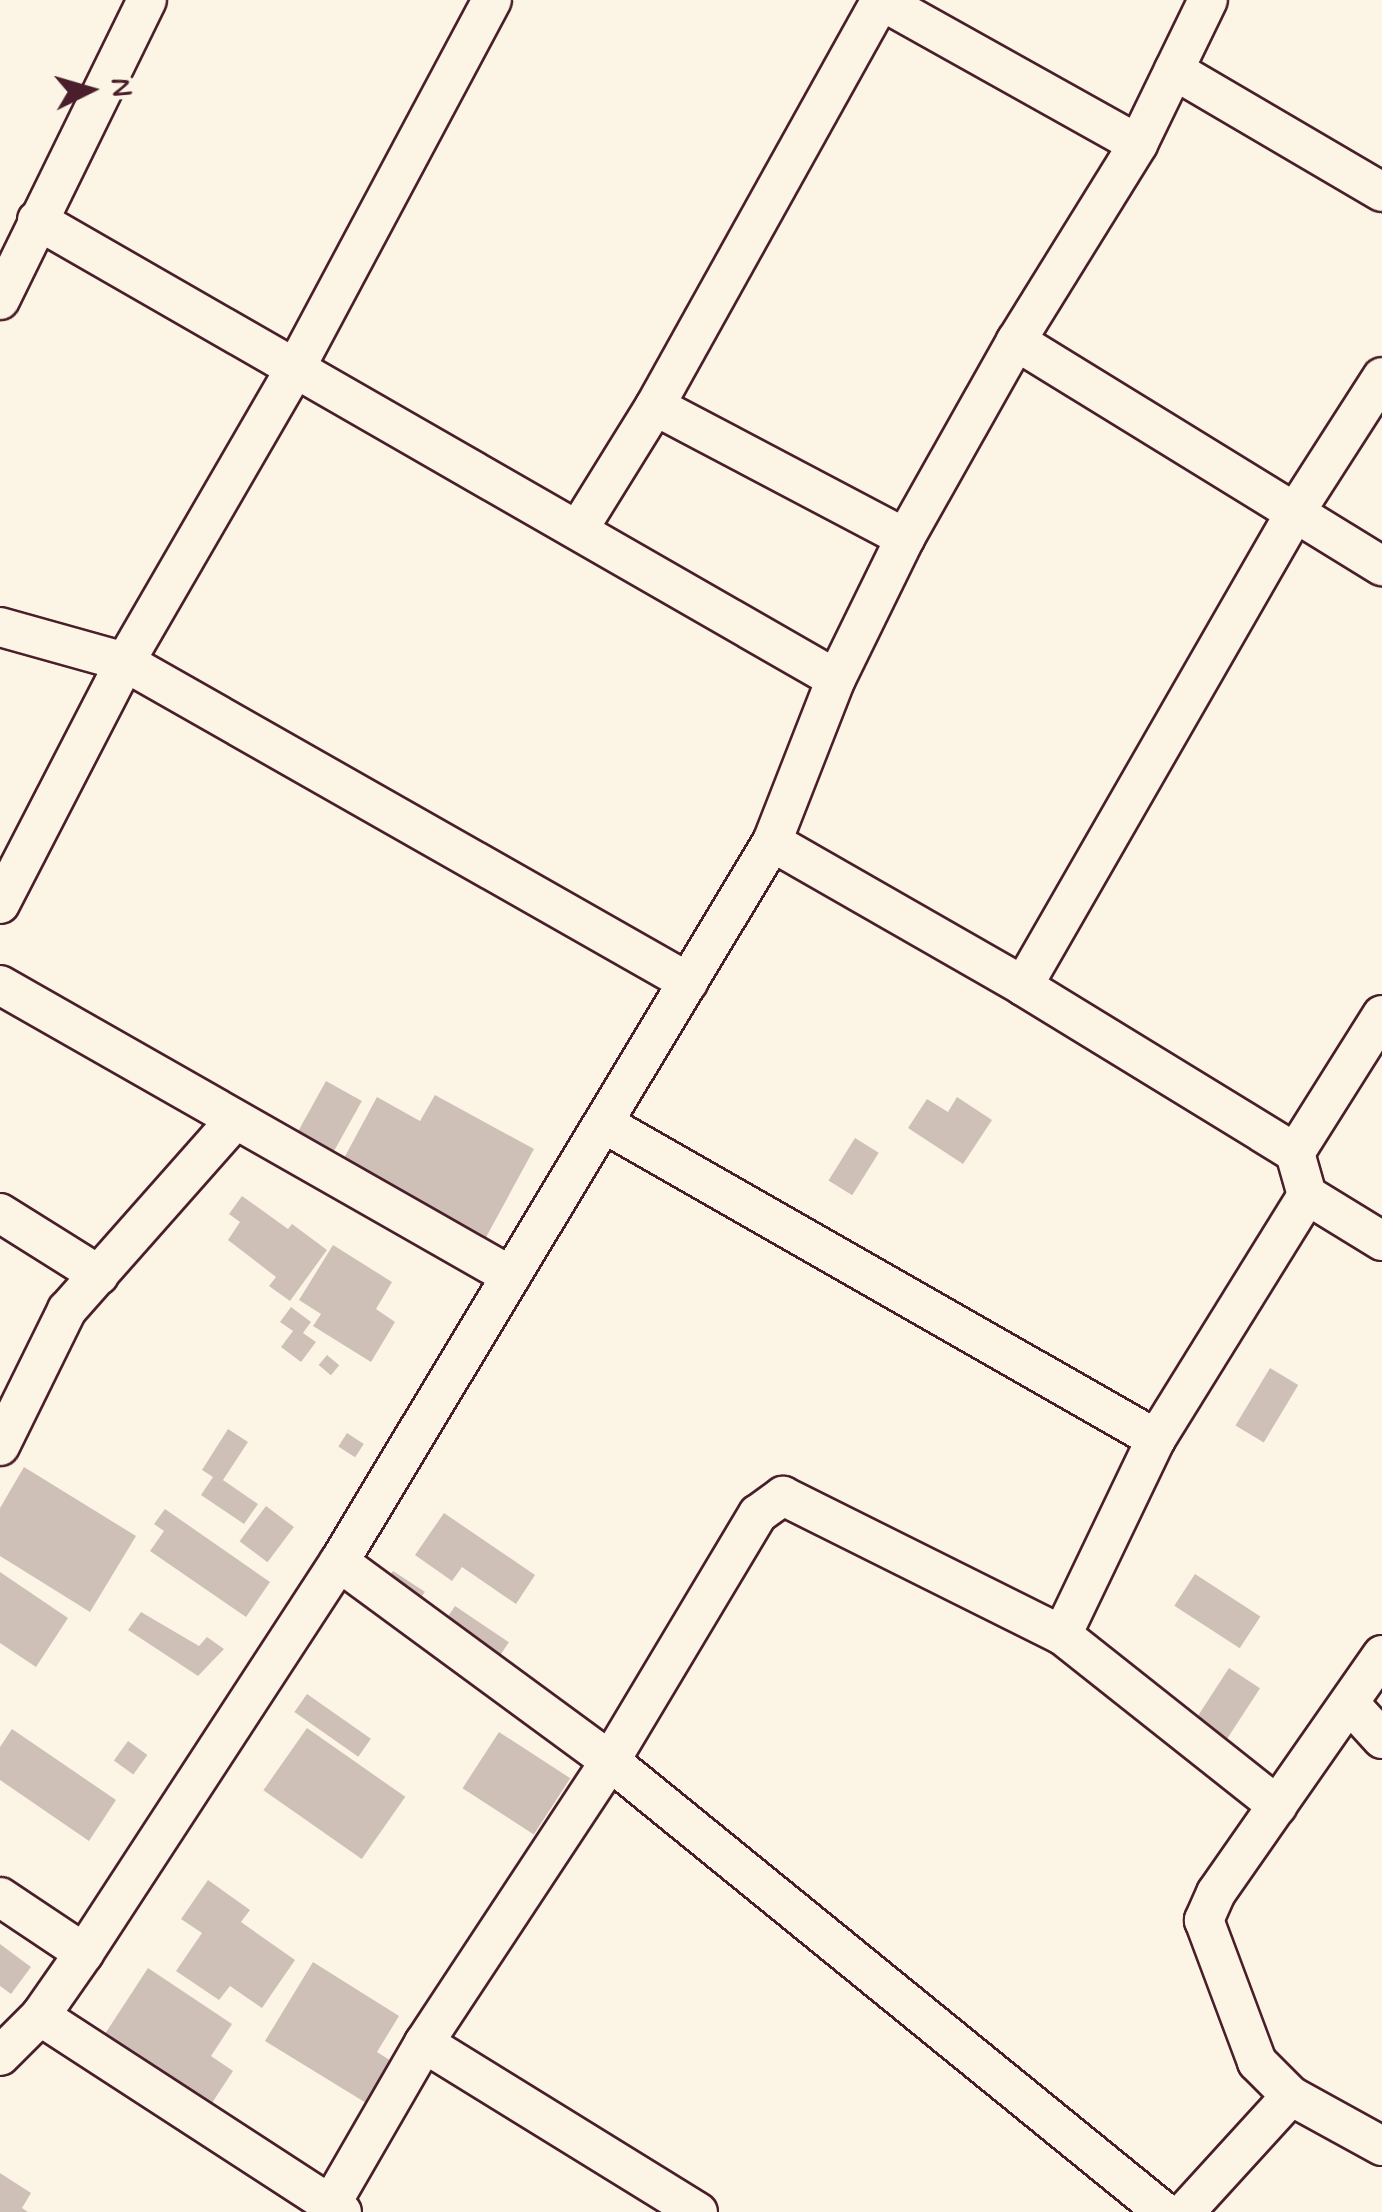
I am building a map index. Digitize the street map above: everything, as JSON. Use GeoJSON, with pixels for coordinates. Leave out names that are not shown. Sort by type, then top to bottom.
{"type":"FeatureCollection","features":[{"type":"Feature","properties":{"kind":"street"},"geometry":{"type":"LineString","coordinates":[[0,300],[147,0]]}},
{"type":"Feature","properties":{"kind":"street"},"geometry":{"type":"LineString","coordinates":[[0,904],[125,662],[296,367],[492,0]]}},
{"type":"Feature","properties":{"kind":"street"},"geometry":{"type":"LineString","coordinates":[[578,530],[655,406],[881,0],[1138,144]]}},
{"type":"Feature","properties":{"kind":"street"},"geometry":{"type":"LineString","coordinates":[[0,2056],[40,2016],[84,1953],[339,1562],[772,842],[836,679],[905,538],[1016,341],[1138,144],[1208,0]]}},
{"type":"Feature","properties":{"kind":"street"},"geometry":{"type":"LineString","coordinates":[[1174,70],[1382,192]]}},
{"type":"Feature","properties":{"kind":"street"},"geometry":{"type":"LineString","coordinates":[[37,220],[836,679]]}},
{"type":"Feature","properties":{"kind":"street"},"geometry":{"type":"LineString","coordinates":[[1016,341],[1382,566]]}},
{"type":"Feature","properties":{"kind":"street"},"geometry":{"type":"LineString","coordinates":[[1022,986],[1296,511],[1382,377]]}},
{"type":"Feature","properties":{"kind":"street"},"geometry":{"type":"LineString","coordinates":[[655,406],[905,538]]}},
{"type":"Feature","properties":{"kind":"street"},"geometry":{"type":"LineString","coordinates":[[0,627],[125,662],[688,982]]}},
{"type":"Feature","properties":{"kind":"street"},"geometry":{"type":"LineString","coordinates":[[772,842],[1022,986],[1296,1153],[1307,1195],[1382,1242]]}},
{"type":"Feature","properties":{"kind":"street"},"geometry":{"type":"LineString","coordinates":[[0,985],[511,1276]]}},
{"type":"Feature","properties":{"kind":"street"},"geometry":{"type":"LineString","coordinates":[[1296,1153],[1382,1015]]}},
{"type":"Feature","properties":{"kind":"street"},"geometry":{"type":"LineString","coordinates":[[0,1446],[67,1310],[234,1121]]}},
{"type":"Feature","properties":{"kind":"street"},"geometry":{"type":"LineString","coordinates":[[603,1123],[1156,1439]]}},
{"type":"Feature","properties":{"kind":"street"},"geometry":{"type":"LineString","coordinates":[[1062,1635],[1156,1439],[1307,1195]]}},
{"type":"Feature","properties":{"kind":"street"},"geometry":{"type":"LineString","coordinates":[[0,1213],[99,1275]]}},
{"type":"Feature","properties":{"kind":"street"},"geometry":{"type":"LineString","coordinates":[[40,2016],[336,2208],[424,2043],[610,1762],[758,1514],[783,1496],[1062,1635],[1278,1806]]}},
{"type":"Feature","properties":{"kind":"street"},"geometry":{"type":"LineString","coordinates":[[339,1562],[610,1762],[1164,2212]]}},
{"type":"Feature","properties":{"kind":"street"},"geometry":{"type":"LineString","coordinates":[[1382,1656],[1216,1893],[1204,1920],[1258,2062],[1291,2096],[1382,2146]]}},
{"type":"Feature","properties":{"kind":"street"},"geometry":{"type":"LineString","coordinates":[[1351,1705],[1382,1739]]}},
{"type":"Feature","properties":{"kind":"street"},"geometry":{"type":"LineString","coordinates":[[0,1898],[84,1953]]}},
{"type":"Feature","properties":{"kind":"street"},"geometry":{"type":"LineString","coordinates":[[424,2043],[648,2200],[698,2212]]}},
{"type":"Feature","properties":{"kind":"street"},"geometry":{"type":"LineString","coordinates":[[1184,2212],[1291,2096]]}},
{"type":"Feature","properties":{"kind":"building"},"geometry":{"type":"Polygon","coordinates":[[[326,1081],[362,1101],[326,1166],[290,1146],[326,1081]]]}},
{"type":"Feature","properties":{"kind":"building"},"geometry":{"type":"Polygon","coordinates":[[[435,1095],[534,1149],[478,1252],[330,1184],[377,1097],[420,1121],[435,1095]]]}},
{"type":"Feature","properties":{"kind":"building"},"geometry":{"type":"Polygon","coordinates":[[[957,1097],[992,1120],[963,1164],[908,1128],[927,1099],[948,1112],[957,1097]]]}},
{"type":"Feature","properties":{"kind":"building"},"geometry":{"type":"Polygon","coordinates":[[[855,1138],[879,1153],[852,1195],[829,1180],[855,1138]]]}},
{"type":"Feature","properties":{"kind":"building"},"geometry":{"type":"Polygon","coordinates":[[[242,1196],[288,1229],[292,1224],[327,1250],[290,1301],[269,1286],[276,1277],[228,1240],[240,1222],[229,1214],[242,1196]]]}},
{"type":"Feature","properties":{"kind":"building"},"geometry":{"type":"Polygon","coordinates":[[[333,1245],[392,1282],[376,1309],[395,1322],[371,1362],[313,1326],[321,1314],[299,1300],[333,1245]]]}},
{"type":"Feature","properties":{"kind":"building"},"geometry":{"type":"Polygon","coordinates":[[[291,1307],[311,1322],[303,1333],[316,1342],[301,1362],[281,1347],[293,1331],[280,1322],[291,1307]]]}},
{"type":"Feature","properties":{"kind":"building"},"geometry":{"type":"Polygon","coordinates":[[[327,1355],[339,1365],[331,1375],[319,1365],[327,1355]]]}},
{"type":"Feature","properties":{"kind":"building"},"geometry":{"type":"Polygon","coordinates":[[[1270,1368],[1298,1385],[1264,1442],[1235,1425],[1270,1368]]]}},
{"type":"Feature","properties":{"kind":"building"},"geometry":{"type":"Polygon","coordinates":[[[228,1429],[248,1442],[223,1480],[258,1504],[244,1524],[201,1495],[213,1477],[202,1470],[228,1429]]]}},
{"type":"Feature","properties":{"kind":"building"},"geometry":{"type":"Polygon","coordinates":[[[347,1433],[364,1444],[355,1457],[338,1446],[347,1433]]]}},
{"type":"Feature","properties":{"kind":"building"},"geometry":{"type":"Polygon","coordinates":[[[24,1467],[136,1536],[90,1612],[0,1556],[0,1508],[24,1467]]]}},
{"type":"Feature","properties":{"kind":"building"},"geometry":{"type":"Polygon","coordinates":[[[266,1506],[294,1527],[267,1562],[240,1541],[266,1506]]]}},
{"type":"Feature","properties":{"kind":"building"},"geometry":{"type":"Polygon","coordinates":[[[165,1509],[270,1582],[246,1617],[150,1551],[164,1531],[154,1524],[165,1509]]]}},
{"type":"Feature","properties":{"kind":"building"},"geometry":{"type":"Polygon","coordinates":[[[444,1513],[535,1575],[516,1604],[462,1567],[452,1581],[415,1555],[444,1513]]]}},
{"type":"Feature","properties":{"kind":"building"},"geometry":{"type":"Polygon","coordinates":[[[393,1571],[425,1592],[415,1608],[383,1587],[393,1571]]]}},
{"type":"Feature","properties":{"kind":"building"},"geometry":{"type":"Polygon","coordinates":[[[0,1572],[68,1618],[36,1667],[0,1643],[0,1572]]]}},
{"type":"Feature","properties":{"kind":"building"},"geometry":{"type":"Polygon","coordinates":[[[1195,1574],[1260,1616],[1240,1648],[1174,1606],[1195,1574]]]}},
{"type":"Feature","properties":{"kind":"building"},"geometry":{"type":"Polygon","coordinates":[[[455,1606],[509,1642],[497,1660],[443,1623],[455,1606]]]}},
{"type":"Feature","properties":{"kind":"building"},"geometry":{"type":"Polygon","coordinates":[[[141,1612],[199,1646],[207,1637],[224,1649],[198,1676],[128,1630],[141,1612]]]}},
{"type":"Feature","properties":{"kind":"building"},"geometry":{"type":"Polygon","coordinates":[[[1229,1668],[1260,1688],[1222,1747],[1191,1727],[1229,1668]]]}},
{"type":"Feature","properties":{"kind":"building"},"geometry":{"type":"Polygon","coordinates":[[[307,1694],[371,1739],[358,1757],[294,1712],[307,1694]]]}},
{"type":"Feature","properties":{"kind":"building"},"geometry":{"type":"Polygon","coordinates":[[[307,1728],[405,1797],[362,1859],[263,1790],[307,1728]]]}},
{"type":"Feature","properties":{"kind":"building"},"geometry":{"type":"Polygon","coordinates":[[[12,1729],[116,1800],[89,1841],[0,1780],[0,1747],[12,1729]]]}},
{"type":"Feature","properties":{"kind":"building"},"geometry":{"type":"Polygon","coordinates":[[[499,1732],[570,1778],[534,1834],[463,1788],[499,1732]]]}},
{"type":"Feature","properties":{"kind":"building"},"geometry":{"type":"Polygon","coordinates":[[[128,1741],[147,1755],[133,1775],[114,1760],[128,1741]]]}},
{"type":"Feature","properties":{"kind":"building"},"geometry":{"type":"Polygon","coordinates":[[[208,1880],[250,1910],[241,1922],[295,1960],[262,2008],[230,1986],[219,2000],[176,1971],[202,1933],[181,1919],[208,1880]]]}},
{"type":"Feature","properties":{"kind":"building"},"geometry":{"type":"Polygon","coordinates":[[[0,1944],[31,1967],[11,1994],[0,1986],[0,1944]]]}},
{"type":"Feature","properties":{"kind":"building"},"geometry":{"type":"Polygon","coordinates":[[[313,1962],[399,2016],[377,2052],[396,2064],[371,2106],[265,2041],[313,1962]]]}},
{"type":"Feature","properties":{"kind":"building"},"geometry":{"type":"Polygon","coordinates":[[[148,1968],[232,2024],[211,2056],[233,2071],[210,2106],[99,2043],[148,1968]]]}},
{"type":"Feature","properties":{"kind":"building"},"geometry":{"type":"Polygon","coordinates":[[[0,2173],[31,2193],[22,2208],[28,2212],[0,2212],[0,2173]]]}}]}
